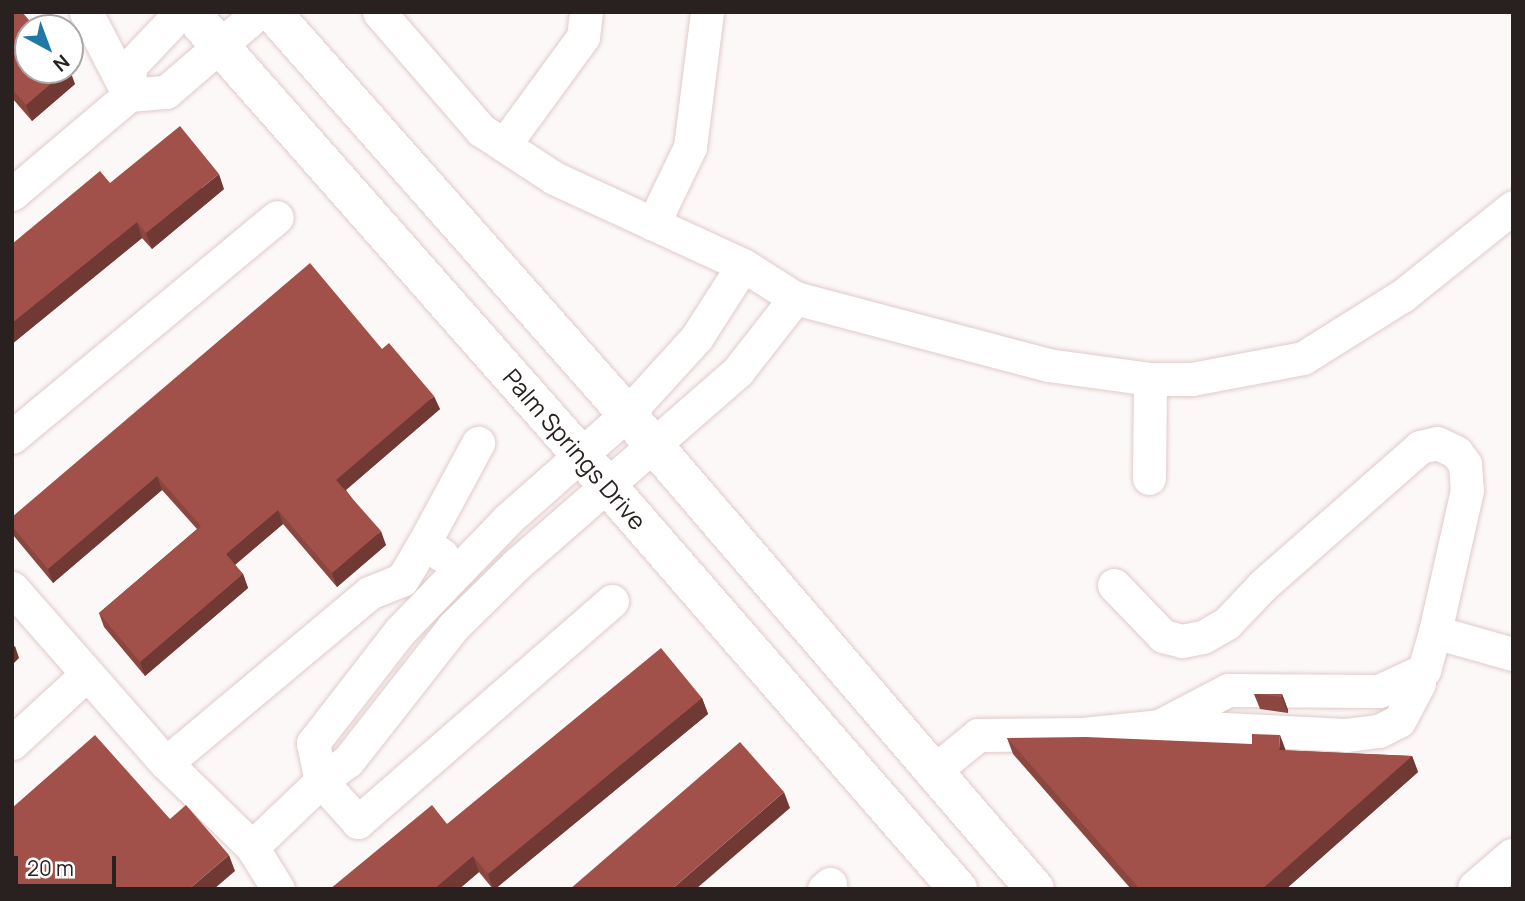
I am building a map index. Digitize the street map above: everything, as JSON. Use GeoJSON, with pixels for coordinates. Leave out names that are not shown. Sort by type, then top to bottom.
{"type":"FeatureCollection","features":[{"type":"Feature","properties":{"kind":"main road","name":"Palm Springs Drive"},"geometry":{"type":"LineString","coordinates":[[190,12],[579,453],[958,889]]}},
{"type":"Feature","properties":{"kind":"main road"},"geometry":{"type":"LineString","coordinates":[[272,12],[655,446],[1035,889]]}},
{"type":"Feature","properties":{"kind":"main road"},"geometry":{"type":"LineString","coordinates":[[1476,889],[1513,858]]}},
{"type":"Feature","properties":{"kind":"street"},"geometry":{"type":"LineString","coordinates":[[86,12],[129,95]]}},
{"type":"Feature","properties":{"kind":"street"},"geometry":{"type":"LineString","coordinates":[[129,95],[130,66],[181,12]]}},
{"type":"Feature","properties":{"kind":"street"},"geometry":{"type":"LineString","coordinates":[[12,194],[129,95],[166,92],[259,12]]}},
{"type":"Feature","properties":{"kind":"street"},"geometry":{"type":"LineString","coordinates":[[379,12],[481,130],[554,178],[743,265],[795,298],[1048,365],[1150,379],[1192,379],[1303,358],[1402,296],[1513,207]]}},
{"type":"Feature","properties":{"kind":"street"},"geometry":{"type":"LineString","coordinates":[[504,145],[583,37],[586,12]]}},
{"type":"Feature","properties":{"kind":"street"},"geometry":{"type":"LineString","coordinates":[[653,224],[690,147],[707,12]]}},
{"type":"Feature","properties":{"kind":"street"},"geometry":{"type":"LineString","coordinates":[[12,437],[278,217]]}},
{"type":"Feature","properties":{"kind":"street"},"geometry":{"type":"LineString","coordinates":[[612,601],[358,822],[321,781],[313,743],[400,631],[579,453],[626,414],[697,337],[743,265]]}},
{"type":"Feature","properties":{"kind":"street"},"geometry":{"type":"LineString","coordinates":[[252,847],[321,781],[348,761],[453,627],[499,582],[738,371],[795,298]]}},
{"type":"Feature","properties":{"kind":"street"},"geometry":{"type":"LineString","coordinates":[[1149,478],[1150,379]]}},
{"type":"Feature","properties":{"kind":"street"},"geometry":{"type":"LineString","coordinates":[[166,763],[369,593],[402,580],[478,443]]}},
{"type":"Feature","properties":{"kind":"street"},"geometry":{"type":"LineString","coordinates":[[934,771],[978,735],[1083,734],[1159,726],[1362,734],[1379,731],[1399,721],[1418,685],[1435,632],[1468,491],[1465,464],[1456,452],[1437,443],[1420,447],[1263,585],[1227,623],[1203,637],[1182,641],[1163,636],[1114,585]]}},
{"type":"Feature","properties":{"kind":"street"},"geometry":{"type":"LineString","coordinates":[[424,543],[468,562],[499,582]]}},
{"type":"Feature","properties":{"kind":"street"},"geometry":{"type":"LineString","coordinates":[[12,587],[166,763],[252,847],[278,889]]}},
{"type":"Feature","properties":{"kind":"street"},"geometry":{"type":"LineString","coordinates":[[1435,632],[1513,654]]}},
{"type":"Feature","properties":{"kind":"street"},"geometry":{"type":"LineString","coordinates":[[12,743],[87,674]]}},
{"type":"Feature","properties":{"kind":"street"},"geometry":{"type":"LineString","coordinates":[[1159,726],[1200,707],[1228,690],[1248,688],[1379,691],[1418,685]]}},
{"type":"Feature","properties":{"kind":"building"},"geometry":{"type":"Polygon","coordinates":[[[12,12],[22,12],[24,14],[14,14],[14,84],[51,84],[26,105],[12,89],[12,12]]]}},
{"type":"Feature","properties":{"kind":"building"},"geometry":{"type":"Polygon","coordinates":[[[180,126],[219,174],[146,233],[137,222],[12,323],[12,244],[100,171],[110,183],[180,126]]]}},
{"type":"Feature","properties":{"kind":"building"},"geometry":{"type":"Polygon","coordinates":[[[310,263],[382,349],[389,343],[434,396],[336,480],[381,531],[332,573],[278,510],[226,554],[243,574],[140,662],[99,613],[201,526],[157,476],[48,569],[12,526],[12,517],[310,263]]]}},
{"type":"Feature","properties":{"kind":"building"},"geometry":{"type":"Polygon","coordinates":[[[661,648],[702,698],[488,874],[473,856],[434,889],[330,889],[432,805],[447,824],[661,648]]]}},
{"type":"Feature","properties":{"kind":"building"},"geometry":{"type":"Polygon","coordinates":[[[1254,694],[1282,694],[1282,697],[1254,694]]]}},
{"type":"Feature","properties":{"kind":"building"},"geometry":{"type":"Polygon","coordinates":[[[1252,734],[1280,735],[1279,750],[1412,756],[1262,889],[1140,889],[1007,738],[1086,737],[1252,744],[1252,734]]]}},
{"type":"Feature","properties":{"kind":"building"},"geometry":{"type":"Polygon","coordinates":[[[95,735],[170,819],[186,805],[229,855],[189,889],[12,889],[12,808],[95,735]]]}},
{"type":"Feature","properties":{"kind":"building"},"geometry":{"type":"Polygon","coordinates":[[[740,742],[784,792],[672,889],[570,889],[740,742]]]}}]}
